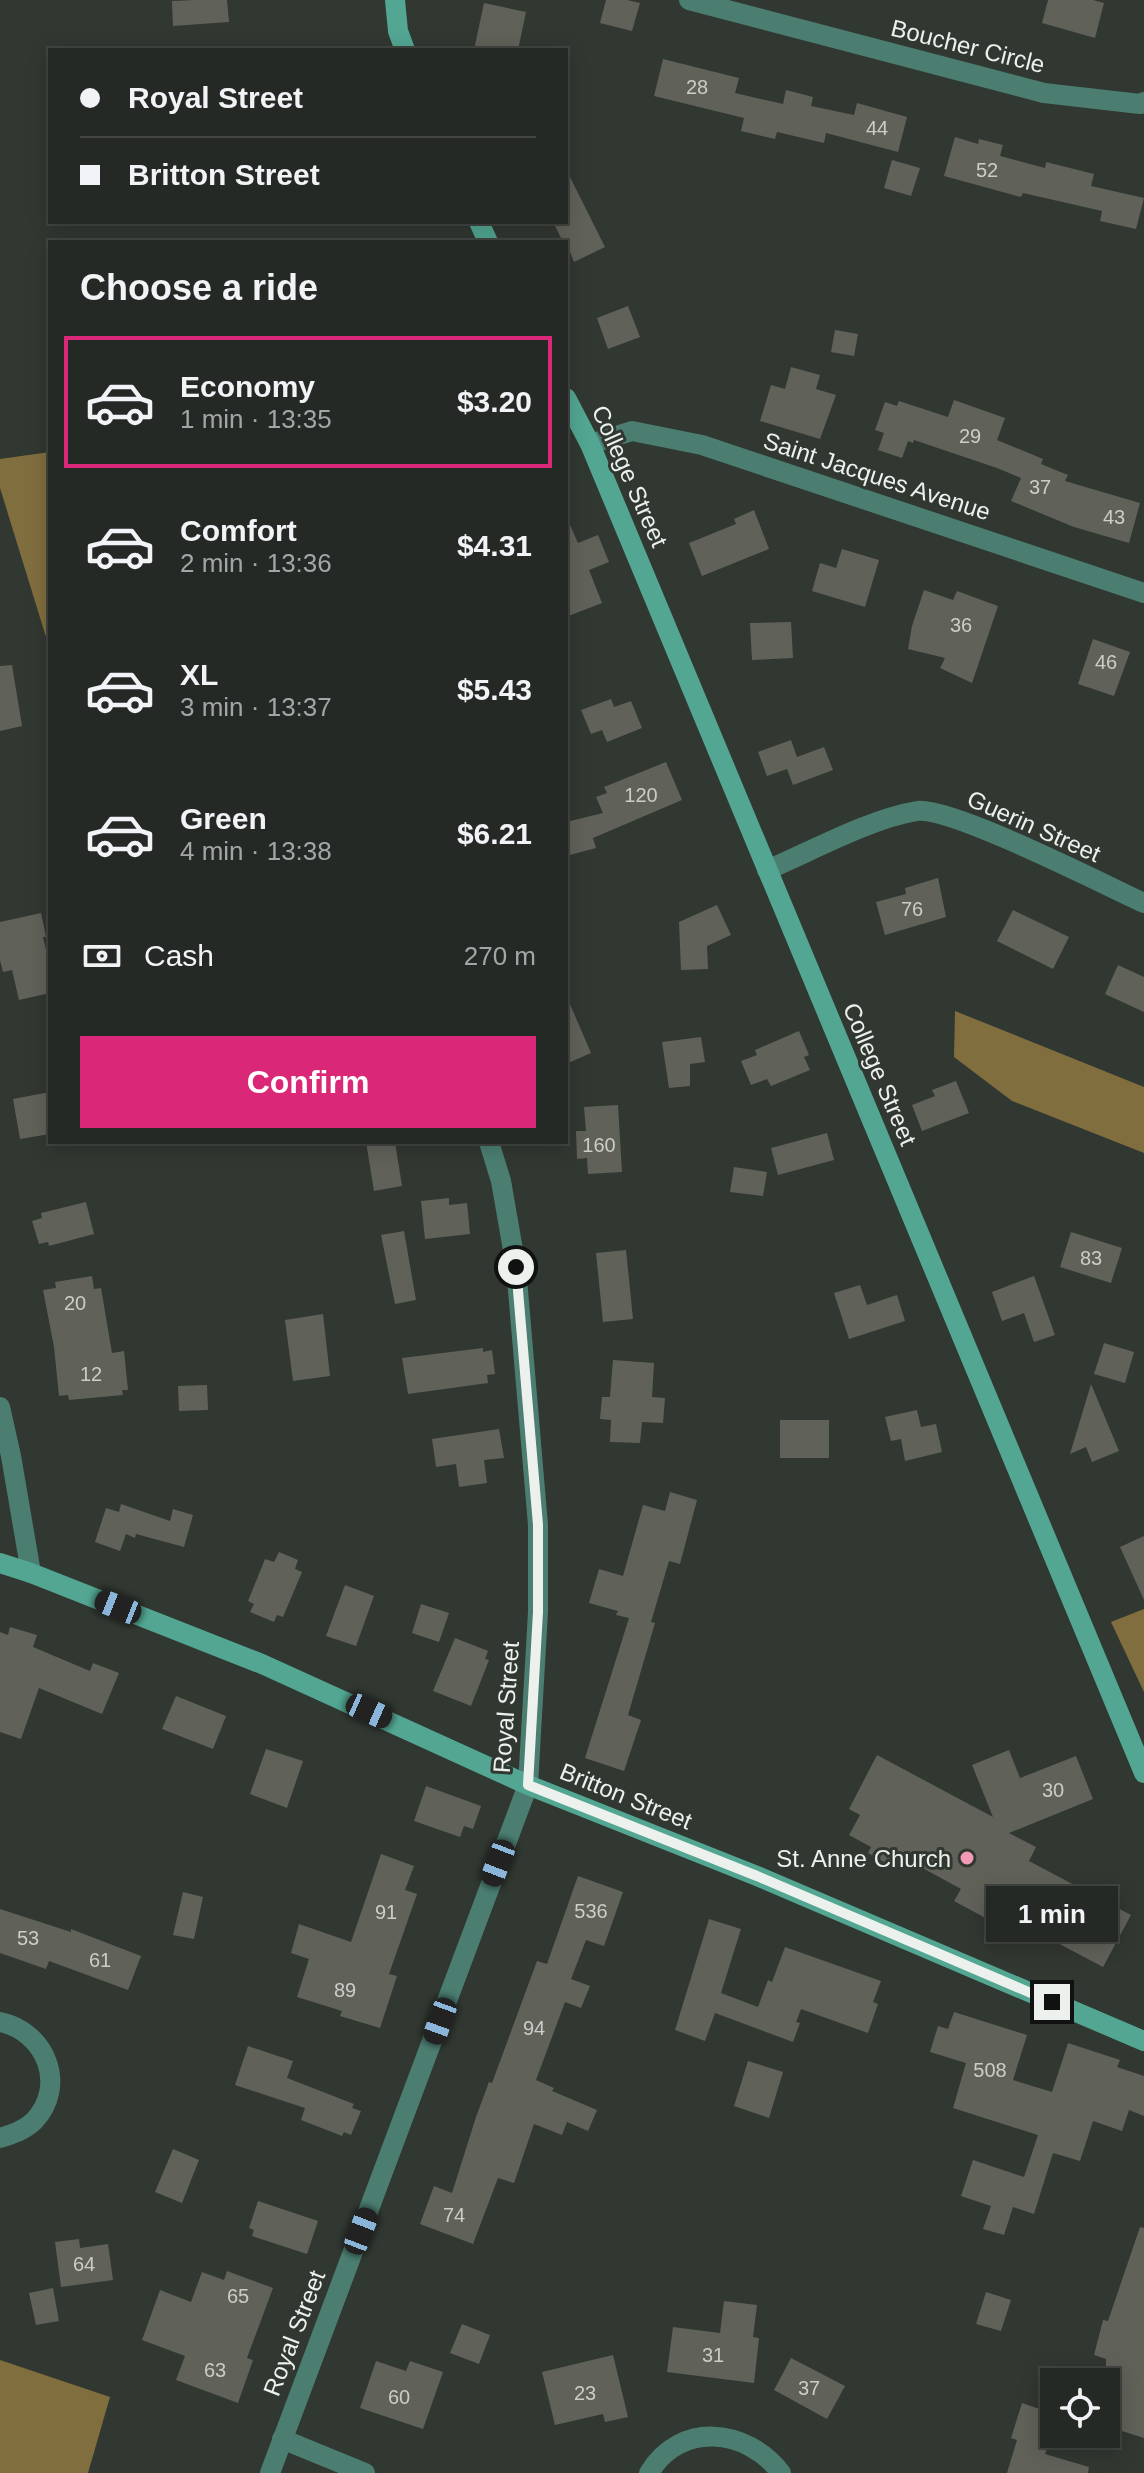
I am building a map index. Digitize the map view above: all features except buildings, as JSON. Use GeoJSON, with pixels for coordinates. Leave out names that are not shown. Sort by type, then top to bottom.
{"type":"FeatureCollection","features":[{"type":"Feature","properties":{"kind":"street"},"geometry":{"type":"LineString","coordinates":[[395,0],[398,31],[404,48]]}},
{"type":"Feature","properties":{"kind":"street","name":"Boucher Circle"},"geometry":{"type":"LineString","coordinates":[[689,0],[1044,93],[1144,102]]}},
{"type":"Feature","properties":{"kind":"street","name":"College Street"},"geometry":{"type":"LineString","coordinates":[[568,402],[590,444],[1144,1773]]}},
{"type":"Feature","properties":{"kind":"street","name":"Saint Jacques Avenue"},"geometry":{"type":"LineString","coordinates":[[590,444],[632,431],[702,445],[1144,593]]}},
{"type":"Feature","properties":{"kind":"street","name":"Guerin Street"},"geometry":{"type":"LineString","coordinates":[[767,870],[884,820],[920,810],[965,821],[1144,903]]}},
{"type":"Feature","properties":{"kind":"street","name":"Royal Street"},"geometry":{"type":"LineString","coordinates":[[270,2473],[528,1785],[538,1612],[538,1525],[516,1267],[501,1181],[490,1144]]}},
{"type":"Feature","properties":{"kind":"street"},"geometry":{"type":"LineString","coordinates":[[0,1407],[31,1573]]}},
{"type":"Feature","properties":{"kind":"street","name":"Britton Street"},"geometry":{"type":"LineString","coordinates":[[0,1563],[262,1664],[528,1785],[757,1876],[1144,2041]]}},
{"type":"Feature","properties":{"kind":"street"},"geometry":{"type":"LineString","coordinates":[[0,2022],[12,2024],[29,2034],[42,2049],[49,2067],[50,2086],[45,2105],[34,2121],[18,2132],[0,2138]]}},
{"type":"Feature","properties":{"kind":"street"},"geometry":{"type":"LineString","coordinates":[[649,2473],[662,2456],[675,2447],[703,2437],[719,2436],[748,2444],[761,2452],[781,2473]]}},
{"type":"Feature","properties":{"kind":"street"},"geometry":{"type":"LineString","coordinates":[[282,2439],[365,2473]]}},
{"type":"Feature","properties":{"kind":"shaded area"},"geometry":{"type":"Polygon","coordinates":[[[48,452],[48,644],[0,488],[0,459],[48,452]]]}},
{"type":"Feature","properties":{"kind":"shaded area"},"geometry":{"type":"Polygon","coordinates":[[[955,1011],[1144,1087],[1144,1153],[1012,1101],[954,1057],[955,1011]]]}},
{"type":"Feature","properties":{"kind":"shaded area"},"geometry":{"type":"Polygon","coordinates":[[[1144,1609],[1144,1692],[1111,1622],[1144,1609]]]}},
{"type":"Feature","properties":{"kind":"shaded area"},"geometry":{"type":"Polygon","coordinates":[[[0,2360],[110,2397],[88,2473],[0,2473],[0,2360]]]}},
{"type":"Feature","properties":{"kind":"place","name":"St. Anne Church"},"geometry":{"type":"Point","coordinates":[967,1858]}},
{"type":"Feature","properties":{"kind":"route"},"geometry":{"type":"LineString","coordinates":[[516,1267],[538,1525],[538,1612],[528,1785],[757,1876],[1052,2002]]}}]}
